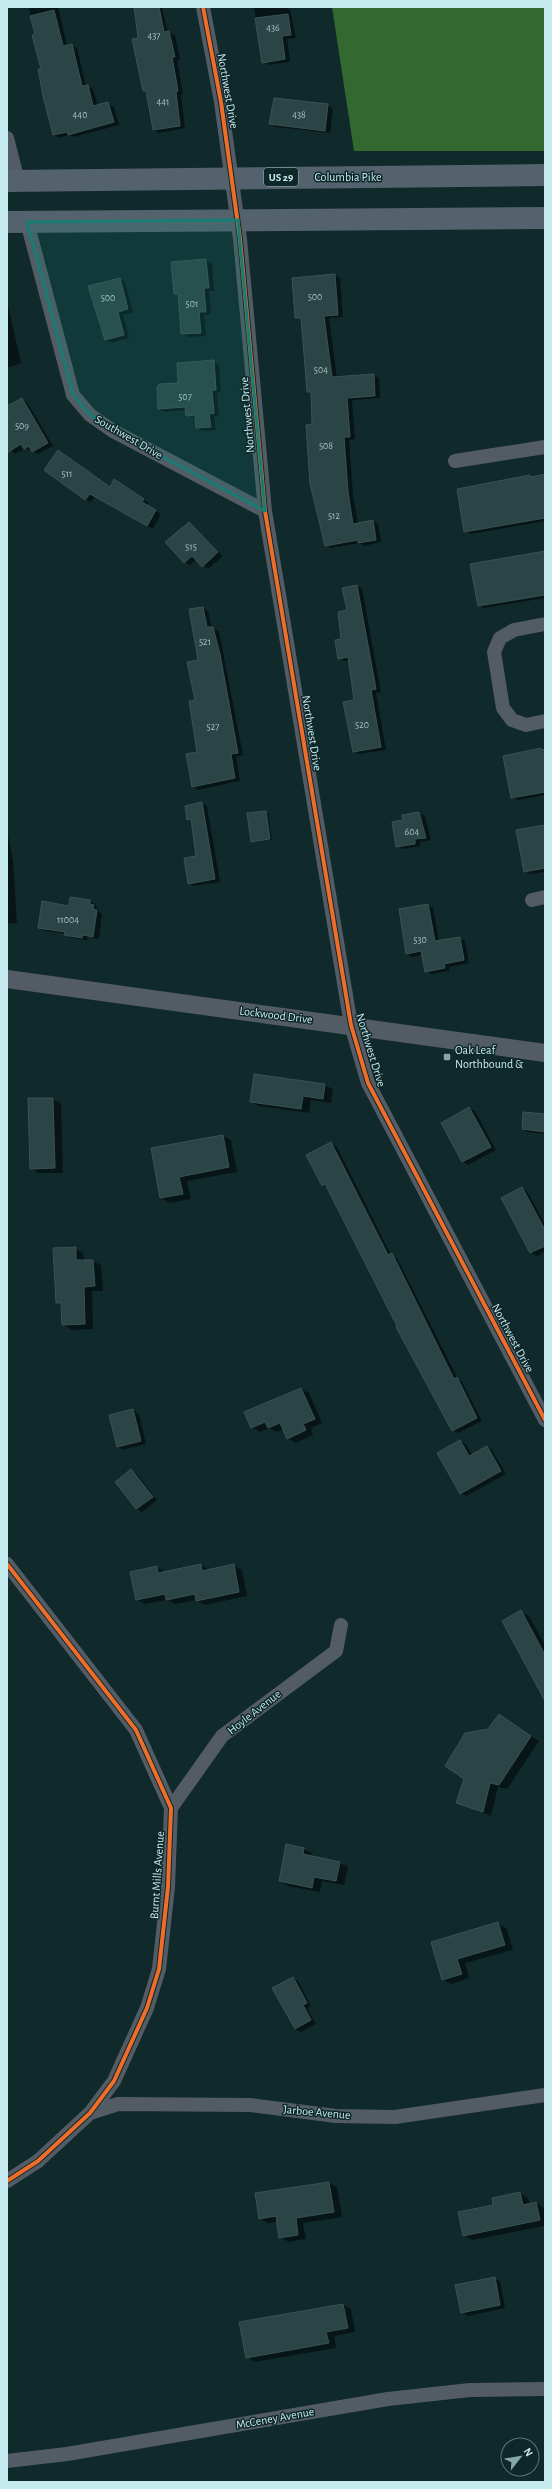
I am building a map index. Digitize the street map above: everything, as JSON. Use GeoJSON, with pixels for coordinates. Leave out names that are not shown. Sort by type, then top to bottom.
{"type":"FeatureCollection","features":[{"type":"Feature","properties":{"kind":"highway","name":"Columbia Pike"},"geometry":{"type":"LineString","coordinates":[[12,181],[545,175]]}},
{"type":"Feature","properties":{"kind":"highway"},"geometry":{"type":"LineString","coordinates":[[17,222],[545,218]]}},
{"type":"Feature","properties":{"kind":"street","name":"Northwest Drive"},"geometry":{"type":"LineString","coordinates":[[203,7],[221,102],[238,220],[265,511],[351,1025],[368,1083],[545,1420]]}},
{"type":"Feature","properties":{"kind":"street"},"geometry":{"type":"LineString","coordinates":[[7,138],[12,181]]}},
{"type":"Feature","properties":{"kind":"street","name":"Southwest Drive"},"geometry":{"type":"LineString","coordinates":[[17,222],[73,395],[90,415],[113,431],[265,511]]}},
{"type":"Feature","properties":{"kind":"street"},"geometry":{"type":"LineString","coordinates":[[456,461],[545,447]]}},
{"type":"Feature","properties":{"kind":"street"},"geometry":{"type":"LineString","coordinates":[[545,624],[514,630],[500,638],[494,652],[503,708],[512,720],[526,724],[545,721]]}},
{"type":"Feature","properties":{"kind":"street","name":"Lockwood Drive"},"geometry":{"type":"LineString","coordinates":[[7,978],[545,1053]]}},
{"type":"Feature","properties":{"kind":"street","name":"Burnt Mills Avenue"},"geometry":{"type":"LineString","coordinates":[[7,1564],[136,1730],[171,1808],[168,1887],[159,1969],[147,2008],[114,2081],[90,2113],[38,2161],[7,2181]]}},
{"type":"Feature","properties":{"kind":"street","name":"Hoyle Avenue"},"geometry":{"type":"LineString","coordinates":[[171,1808],[222,1736],[336,1651],[341,1625]]}},
{"type":"Feature","properties":{"kind":"street","name":"Jarboe Avenue"},"geometry":{"type":"LineString","coordinates":[[90,2113],[118,2104],[250,2105],[336,2116],[395,2117],[545,2095]]}},
{"type":"Feature","properties":{"kind":"street","name":"McCeney Avenue"},"geometry":{"type":"LineString","coordinates":[[7,2461],[67,2454],[388,2399],[470,2390],[545,2389]]}},
{"type":"Feature","properties":{"kind":"highlighted area"},"geometry":{"type":"Polygon","coordinates":[[[238,220],[265,511],[113,431],[90,415],[73,395],[27,222],[238,220]]]}},
{"type":"Feature","properties":{"kind":"green space"},"geometry":{"type":"Polygon","coordinates":[[[332,7],[545,7],[545,151],[354,151],[332,7]]]}},
{"type":"Feature","properties":{"kind":"building"},"geometry":{"type":"Polygon","coordinates":[[[134,7],[159,7],[164,32],[169,31],[175,57],[172,57],[178,91],[176,92],[180,126],[153,130],[146,91],[143,91],[132,39],[138,38],[134,7]]]}},
{"type":"Feature","properties":{"kind":"building"},"geometry":{"type":"Polygon","coordinates":[[[54,10],[63,46],[72,44],[82,86],[88,85],[93,106],[108,102],[114,122],[68,135],[67,132],[53,135],[43,96],[38,69],[41,69],[32,35],[35,34],[30,16],[54,10]]]}},
{"type":"Feature","properties":{"kind":"building"},"geometry":{"type":"Polygon","coordinates":[[[288,14],[291,35],[282,36],[285,59],[262,63],[255,18],[288,14]]]}},
{"type":"Feature","properties":{"kind":"building"},"geometry":{"type":"Polygon","coordinates":[[[274,98],[328,104],[325,131],[269,124],[274,98]]]}},
{"type":"Feature","properties":{"kind":"building"},"geometry":{"type":"Polygon","coordinates":[[[206,259],[209,288],[204,288],[206,312],[199,312],[201,333],[181,334],[178,294],[174,294],[171,262],[206,259]]]}},
{"type":"Feature","properties":{"kind":"building"},"geometry":{"type":"Polygon","coordinates":[[[335,274],[338,315],[324,316],[332,377],[374,374],[375,396],[347,398],[350,437],[344,437],[348,492],[353,524],[373,520],[376,540],[358,543],[358,540],[325,546],[310,484],[306,425],[312,424],[311,392],[307,392],[301,318],[295,318],[292,278],[335,274]]]}},
{"type":"Feature","properties":{"kind":"building"},"geometry":{"type":"Polygon","coordinates":[[[120,278],[128,309],[118,312],[124,335],[105,340],[88,286],[120,278]]]}},
{"type":"Feature","properties":{"kind":"building"},"geometry":{"type":"Polygon","coordinates":[[[214,360],[216,390],[212,390],[214,413],[209,414],[211,427],[196,428],[195,415],[186,416],[185,407],[158,409],[157,387],[159,384],[178,383],[177,363],[214,360]]]}},
{"type":"Feature","properties":{"kind":"building"},"geometry":{"type":"Polygon","coordinates":[[[22,398],[48,443],[32,452],[29,446],[24,449],[21,444],[7,453],[7,406],[22,398]]]}},
{"type":"Feature","properties":{"kind":"building"},"geometry":{"type":"Polygon","coordinates":[[[58,450],[110,487],[114,479],[144,499],[142,502],[156,510],[147,526],[90,494],[85,500],[44,470],[58,450]]]}},
{"type":"Feature","properties":{"kind":"building"},"geometry":{"type":"Polygon","coordinates":[[[545,474],[545,518],[464,532],[457,489],[530,475],[530,477],[545,474]]]}},
{"type":"Feature","properties":{"kind":"building"},"geometry":{"type":"Polygon","coordinates":[[[189,522],[218,552],[202,567],[192,556],[184,563],[165,542],[189,522]]]}},
{"type":"Feature","properties":{"kind":"building"},"geometry":{"type":"Polygon","coordinates":[[[545,551],[545,595],[478,606],[470,564],[545,551]]]}},
{"type":"Feature","properties":{"kind":"building"},"geometry":{"type":"Polygon","coordinates":[[[357,585],[376,689],[371,690],[381,747],[353,752],[343,702],[354,700],[348,657],[338,659],[335,640],[341,639],[338,612],[347,610],[342,588],[357,585]]]}},
{"type":"Feature","properties":{"kind":"building"},"geometry":{"type":"Polygon","coordinates":[[[203,607],[207,627],[213,627],[220,654],[238,753],[231,754],[235,778],[192,787],[186,754],[197,752],[189,701],[195,700],[187,662],[198,660],[189,609],[203,607]]]}},
{"type":"Feature","properties":{"kind":"building"},"geometry":{"type":"Polygon","coordinates":[[[541,748],[541,750],[545,749],[545,792],[511,798],[503,756],[541,748]]]}},
{"type":"Feature","properties":{"kind":"building"},"geometry":{"type":"Polygon","coordinates":[[[202,802],[215,879],[188,884],[184,858],[196,856],[191,819],[187,820],[185,806],[202,802]]]}},
{"type":"Feature","properties":{"kind":"building"},"geometry":{"type":"Polygon","coordinates":[[[266,811],[270,839],[251,842],[247,813],[266,811]]]}},
{"type":"Feature","properties":{"kind":"building"},"geometry":{"type":"Polygon","coordinates":[[[419,812],[426,838],[415,839],[415,844],[396,847],[392,822],[403,820],[402,815],[419,812]]]}},
{"type":"Feature","properties":{"kind":"building"},"geometry":{"type":"Polygon","coordinates":[[[545,825],[545,868],[524,872],[516,830],[545,825]]]}},
{"type":"Feature","properties":{"kind":"building"},"geometry":{"type":"Polygon","coordinates":[[[70,897],[90,900],[90,904],[94,905],[93,909],[97,910],[93,937],[83,935],[82,938],[64,935],[65,932],[38,928],[42,901],[69,906],[70,897]]]}},
{"type":"Feature","properties":{"kind":"building"},"geometry":{"type":"Polygon","coordinates":[[[428,904],[435,941],[460,937],[464,960],[444,964],[445,968],[425,972],[421,951],[406,954],[399,909],[428,904]]]}},
{"type":"Feature","properties":{"kind":"building"},"geometry":{"type":"Polygon","coordinates":[[[254,1074],[325,1084],[323,1099],[303,1096],[301,1109],[250,1102],[254,1074]]]}},
{"type":"Feature","properties":{"kind":"building"},"geometry":{"type":"Polygon","coordinates":[[[28,1098],[53,1098],[55,1168],[30,1169],[28,1098]]]}},
{"type":"Feature","properties":{"kind":"building"},"geometry":{"type":"Polygon","coordinates":[[[469,1107],[491,1147],[462,1162],[441,1123],[469,1107]]]}},
{"type":"Feature","properties":{"kind":"building"},"geometry":{"type":"Polygon","coordinates":[[[523,1112],[545,1114],[545,1132],[522,1129],[523,1112]]]}},
{"type":"Feature","properties":{"kind":"building"},"geometry":{"type":"Polygon","coordinates":[[[223,1135],[229,1167],[179,1177],[183,1194],[160,1198],[151,1148],[223,1135]]]}},
{"type":"Feature","properties":{"kind":"building"},"geometry":{"type":"Polygon","coordinates":[[[331,1142],[388,1255],[392,1253],[454,1379],[457,1377],[477,1418],[452,1431],[396,1327],[397,1326],[325,1184],[322,1186],[306,1155],[331,1142]]]}},
{"type":"Feature","properties":{"kind":"building"},"geometry":{"type":"Polygon","coordinates":[[[522,1187],[545,1230],[545,1246],[530,1253],[501,1198],[522,1187]]]}},
{"type":"Feature","properties":{"kind":"building"},"geometry":{"type":"Polygon","coordinates":[[[76,1247],[76,1260],[93,1260],[95,1286],[84,1287],[85,1324],[62,1325],[61,1303],[56,1303],[53,1248],[76,1247]]]}},
{"type":"Feature","properties":{"kind":"building"},"geometry":{"type":"Polygon","coordinates":[[[301,1388],[315,1419],[303,1424],[306,1430],[287,1439],[280,1423],[268,1428],[265,1422],[251,1428],[244,1412],[301,1388]]]}},
{"type":"Feature","properties":{"kind":"building"},"geometry":{"type":"Polygon","coordinates":[[[133,1409],[141,1441],[117,1447],[109,1415],[133,1409]]]}},
{"type":"Feature","properties":{"kind":"building"},"geometry":{"type":"Polygon","coordinates":[[[460,1440],[469,1456],[487,1446],[501,1471],[460,1494],[437,1453],[460,1440]]]}},
{"type":"Feature","properties":{"kind":"building"},"geometry":{"type":"Polygon","coordinates":[[[131,1469],[153,1497],[136,1509],[115,1482],[131,1469]]]}},
{"type":"Feature","properties":{"kind":"building"},"geometry":{"type":"Polygon","coordinates":[[[201,1564],[202,1571],[234,1564],[239,1592],[196,1601],[195,1594],[166,1600],[165,1594],[136,1600],[130,1572],[157,1566],[158,1573],[201,1564]]]}},
{"type":"Feature","properties":{"kind":"building"},"geometry":{"type":"Polygon","coordinates":[[[521,1610],[545,1655],[545,1701],[502,1621],[521,1610]]]}},
{"type":"Feature","properties":{"kind":"building"},"geometry":{"type":"Polygon","coordinates":[[[499,1714],[531,1736],[499,1785],[490,1783],[483,1812],[456,1803],[464,1779],[445,1766],[465,1733],[488,1729],[499,1714]]]}},
{"type":"Feature","properties":{"kind":"building"},"geometry":{"type":"Polygon","coordinates":[[[286,1844],[304,1848],[303,1854],[340,1862],[336,1881],[314,1877],[312,1888],[279,1881],[286,1844]]]}},
{"type":"Feature","properties":{"kind":"building"},"geometry":{"type":"Polygon","coordinates":[[[498,1922],[505,1945],[457,1959],[462,1974],[442,1980],[431,1942],[498,1922]]]}},
{"type":"Feature","properties":{"kind":"building"},"geometry":{"type":"Polygon","coordinates":[[[293,1977],[307,2003],[303,2005],[311,2020],[295,2029],[272,1988],[293,1977]]]}},
{"type":"Feature","properties":{"kind":"building"},"geometry":{"type":"Polygon","coordinates":[[[329,2182],[334,2212],[296,2218],[298,2235],[279,2238],[276,2216],[259,2219],[255,2193],[329,2182]]]}},
{"type":"Feature","properties":{"kind":"building"},"geometry":{"type":"Polygon","coordinates":[[[520,2192],[523,2205],[536,2202],[540,2220],[463,2236],[458,2212],[493,2205],[492,2198],[520,2192]]]}},
{"type":"Feature","properties":{"kind":"building"},"geometry":{"type":"Polygon","coordinates":[[[495,2277],[500,2305],[461,2313],[455,2285],[495,2277]]]}},
{"type":"Feature","properties":{"kind":"building"},"geometry":{"type":"Polygon","coordinates":[[[343,2304],[348,2328],[326,2332],[329,2343],[246,2358],[239,2322],[343,2304]]]}},
{"type":"Feature","properties":{"kind":"cycle path"},"geometry":{"type":"LineString","coordinates":[[203,7],[221,102],[240,239],[265,511],[351,1025],[368,1083],[545,1420]]}},
{"type":"Feature","properties":{"kind":"cycle path"},"geometry":{"type":"LineString","coordinates":[[7,1564],[136,1730],[171,1808],[168,1887],[159,1969],[147,2008],[114,2081],[90,2113],[38,2161],[7,2181]]}},
{"type":"Feature","properties":{"kind":"place","name":"Oak Leaf Northbound &"},"geometry":{"type":"Point","coordinates":[447,1057]}}]}
